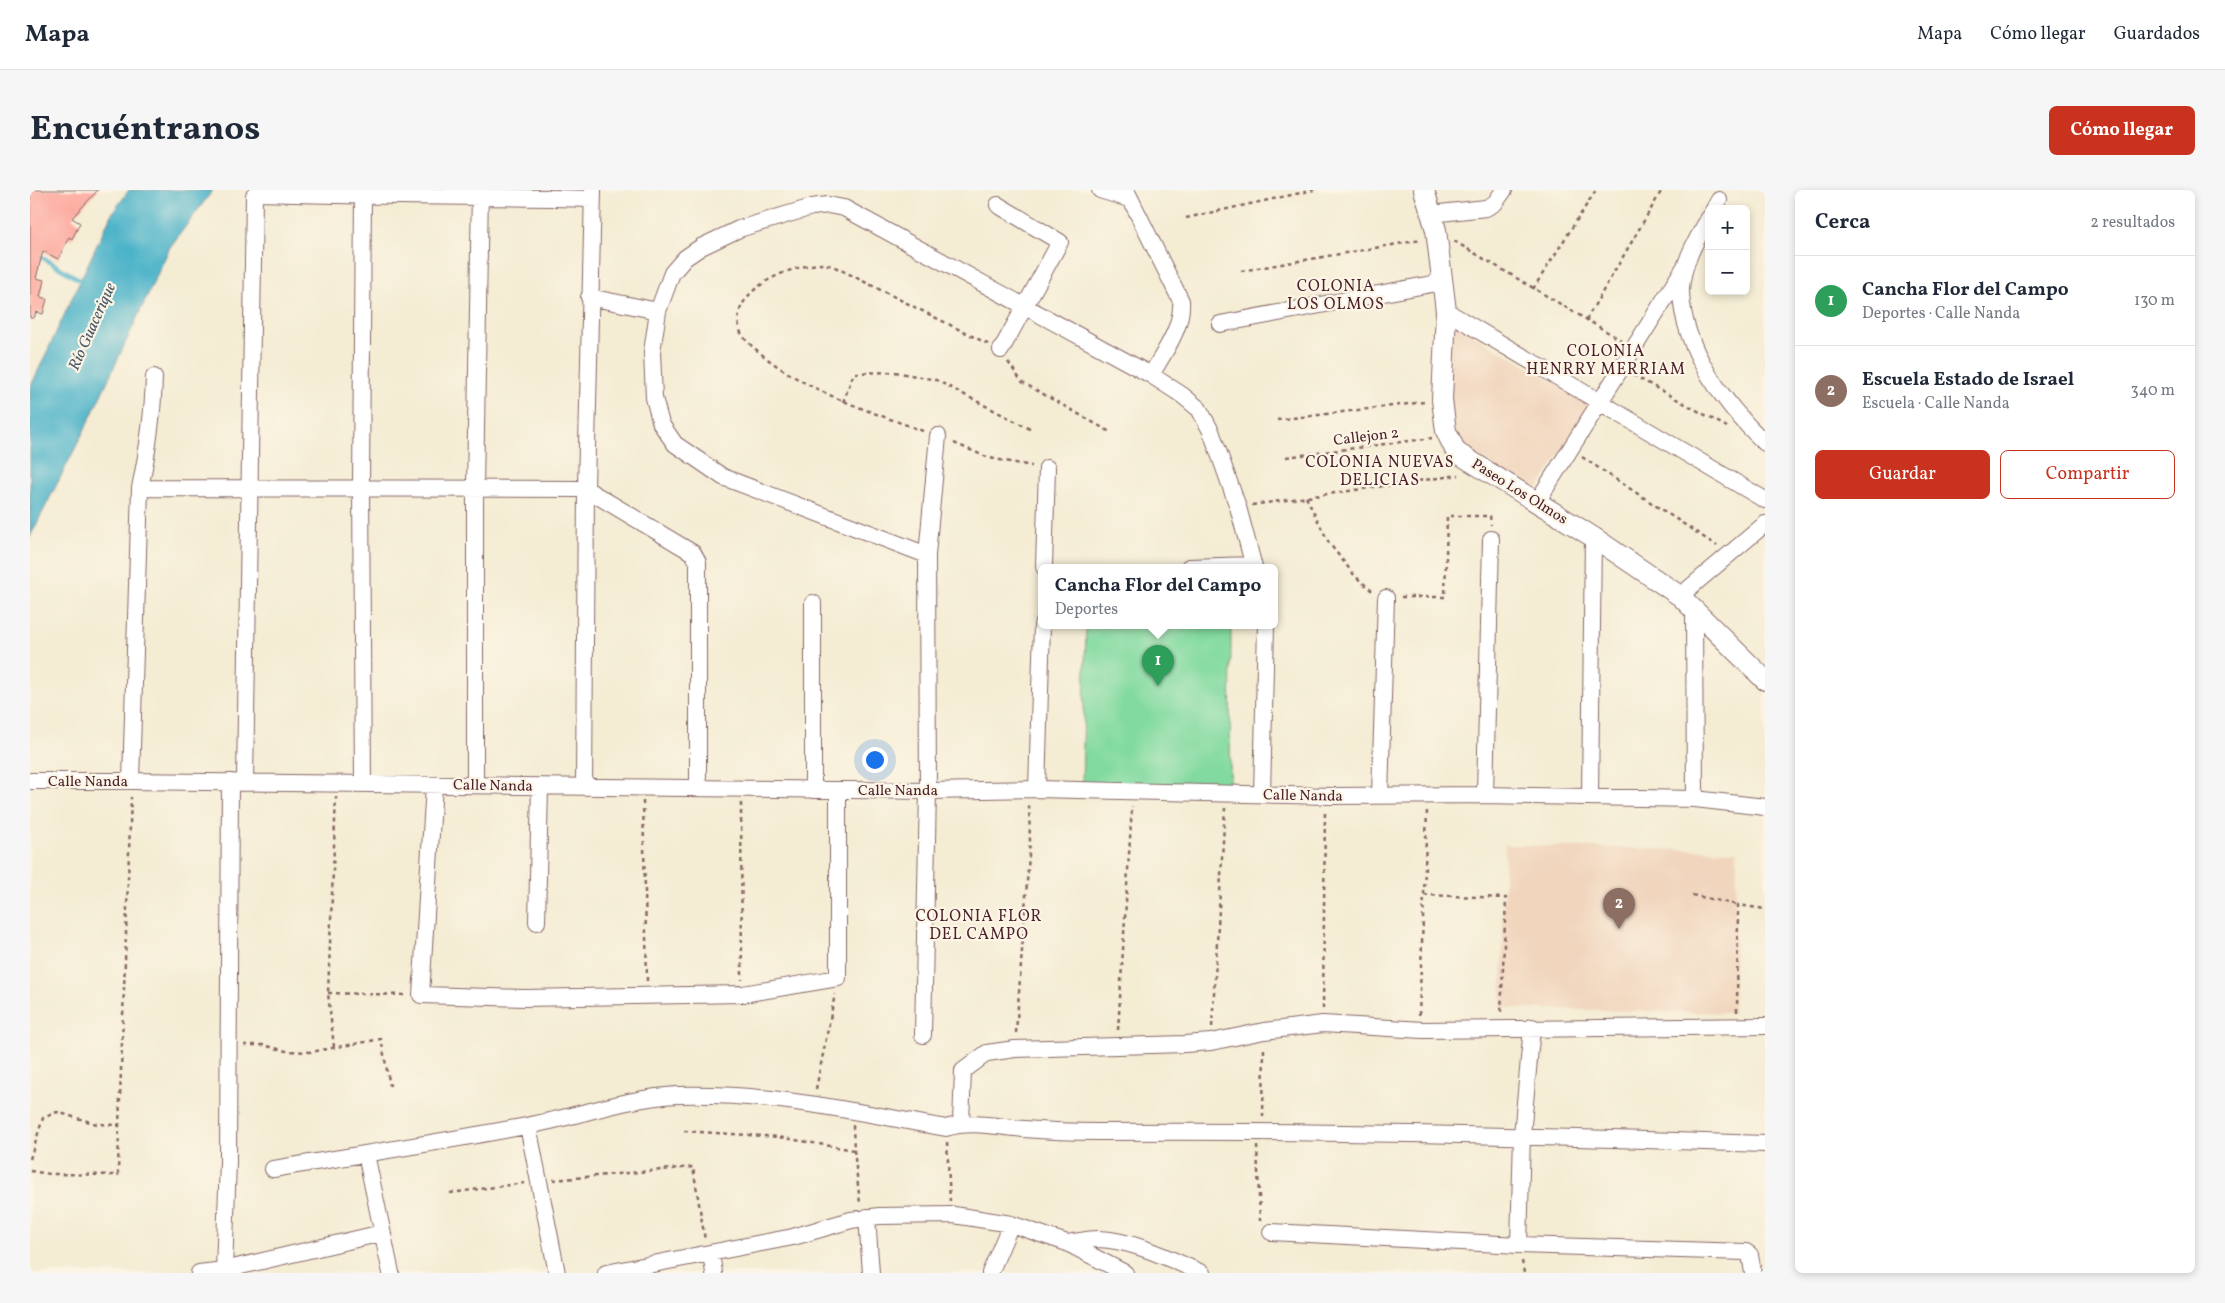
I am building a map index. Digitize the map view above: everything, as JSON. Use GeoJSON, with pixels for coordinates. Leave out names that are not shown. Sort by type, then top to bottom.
{"type":"FeatureCollection","features":[{"type":"Feature","properties":{"kind":"street"},"geometry":{"type":"LineString","coordinates":[[1100,190],[1128,194],[1181,301],[1182,313],[1179,323],[1151,375]]}},
{"type":"Feature","properties":{"kind":"street","name":"Paseo Los Olmos"},"geometry":{"type":"LineString","coordinates":[[1424,190],[1435,227],[1446,311],[1442,400],[1446,431],[1456,452],[1593,537],[1687,602],[1765,680]]}},
{"type":"Feature","properties":{"kind":"street"},"geometry":{"type":"LineString","coordinates":[[1435,227],[1486,208],[1495,203],[1504,190]]}},
{"type":"Feature","properties":{"kind":"street"},"geometry":{"type":"LineString","coordinates":[[224,1270],[228,1162],[228,1046],[250,488],[254,196],[260,193],[592,194],[586,489],[584,787]]}},
{"type":"Feature","properties":{"kind":"street"},"geometry":{"type":"LineString","coordinates":[[363,784],[361,488],[364,193]]}},
{"type":"Feature","properties":{"kind":"street"},"geometry":{"type":"LineString","coordinates":[[475,785],[475,489],[480,193]]}},
{"type":"Feature","properties":{"kind":"street"},"geometry":{"type":"LineString","coordinates":[[927,555],[723,477],[675,444],[660,424],[654,398],[652,352],[658,311],[672,273],[685,258],[701,247],[740,229],[812,207],[828,204],[844,208],[1151,375],[1182,395],[1199,409],[1211,432],[1238,507],[1253,564]]}},
{"type":"Feature","properties":{"kind":"street"},"geometry":{"type":"LineString","coordinates":[[998,205],[1060,242],[1026,308],[1001,350]]}},
{"type":"Feature","properties":{"kind":"street"},"geometry":{"type":"LineString","coordinates":[[1537,502],[1686,265],[1697,238],[1705,225]]}},
{"type":"Feature","properties":{"kind":"street"},"geometry":{"type":"LineString","coordinates":[[1686,265],[1681,291],[1685,321],[1707,373],[1724,398],[1765,443]]}},
{"type":"Feature","properties":{"kind":"street"},"geometry":{"type":"LineString","coordinates":[[1220,324],[1442,282]]}},
{"type":"Feature","properties":{"kind":"street"},"geometry":{"type":"LineString","coordinates":[[589,297],[658,311]]}},
{"type":"Feature","properties":{"kind":"street"},"geometry":{"type":"LineString","coordinates":[[1446,311],[1765,500]]}},
{"type":"Feature","properties":{"kind":"street"},"geometry":{"type":"LineString","coordinates":[[131,781],[140,488],[149,440],[154,377]]}},
{"type":"Feature","properties":{"kind":"street"},"geometry":{"type":"LineString","coordinates":[[924,1035],[928,791],[927,555],[938,436]]}},
{"type":"Feature","properties":{"kind":"street"},"geometry":{"type":"LineString","coordinates":[[1044,564],[1047,468]]}},
{"type":"Feature","properties":{"kind":"street"},"geometry":{"type":"LineString","coordinates":[[140,488],[586,489],[693,553],[698,562],[698,788]]}},
{"type":"Feature","properties":{"kind":"street"},"geometry":{"type":"LineString","coordinates":[[1694,799],[1687,602],[1730,554],[1765,524]]}},
{"type":"Feature","properties":{"kind":"street"},"geometry":{"type":"LineString","coordinates":[[1590,797],[1593,537]]}},
{"type":"Feature","properties":{"kind":"street"},"geometry":{"type":"LineString","coordinates":[[1485,795],[1491,539]]}},
{"type":"Feature","properties":{"kind":"street"},"geometry":{"type":"LineString","coordinates":[[1380,796],[1386,598]]}},
{"type":"Feature","properties":{"kind":"street"},"geometry":{"type":"LineString","coordinates":[[813,790],[814,603]]}},
{"type":"Feature","properties":{"kind":"street"},"geometry":{"type":"LineString","coordinates":[[1033,790],[1042,629]]}},
{"type":"Feature","properties":{"kind":"street"},"geometry":{"type":"LineString","coordinates":[[1262,795],[1266,629]]}},
{"type":"Feature","properties":{"kind":"street","name":"Calle Nanda"},"geometry":{"type":"LineString","coordinates":[[30,781],[337,783],[813,790],[1033,790],[1325,796],[1485,795],[1694,799],[1765,807]]}},
{"type":"Feature","properties":{"kind":"street"},"geometry":{"type":"LineString","coordinates":[[434,785],[421,995],[524,998],[742,994],[838,978],[838,790]]}},
{"type":"Feature","properties":{"kind":"street"},"geometry":{"type":"LineString","coordinates":[[537,922],[540,786]]}},
{"type":"Feature","properties":{"kind":"street"},"geometry":{"type":"LineString","coordinates":[[954,1126],[963,1071],[987,1053],[1015,1049],[1117,1047],[1211,1042],[1264,1031],[1323,1024],[1419,1029],[1765,1026]]}},
{"type":"Feature","properties":{"kind":"street"},"geometry":{"type":"LineString","coordinates":[[1519,1245],[1522,1136],[1532,1027]]}},
{"type":"Feature","properties":{"kind":"street"},"geometry":{"type":"LineString","coordinates":[[273,1169],[528,1126],[610,1104],[676,1096],[727,1096],[814,1103],[852,1111],[954,1126],[1026,1130],[1092,1132],[1260,1131],[1522,1136],[1765,1144]]}},
{"type":"Feature","properties":{"kind":"street"},"geometry":{"type":"LineString","coordinates":[[528,1126],[557,1273]]}},
{"type":"Feature","properties":{"kind":"street"},"geometry":{"type":"LineString","coordinates":[[366,1154],[391,1273]]}},
{"type":"Feature","properties":{"kind":"street"},"geometry":{"type":"LineString","coordinates":[[606,1273],[793,1237],[864,1218],[951,1215],[1011,1224],[1067,1243],[1125,1273]]}},
{"type":"Feature","properties":{"kind":"street"},"geometry":{"type":"LineString","coordinates":[[864,1218],[871,1273]]}},
{"type":"Feature","properties":{"kind":"street"},"geometry":{"type":"LineString","coordinates":[[990,1273],[1011,1224]]}},
{"type":"Feature","properties":{"kind":"street"},"geometry":{"type":"LineString","coordinates":[[1271,1232],[1519,1245],[1746,1252],[1750,1255],[1752,1273]]}},
{"type":"Feature","properties":{"kind":"street"},"geometry":{"type":"LineString","coordinates":[[199,1273],[224,1270],[382,1234]]}},
{"type":"Feature","properties":{"kind":"street"},"geometry":{"type":"LineString","coordinates":[[1067,1243],[1098,1239],[1126,1244],[1202,1273]]}},
{"type":"Feature","properties":{"kind":"street"},"geometry":{"type":"LineString","coordinates":[[709,1253],[714,1273]]}},
{"type":"Feature","properties":{"kind":"path"},"geometry":{"type":"LineString","coordinates":[[1186,218],[1314,190]]}},
{"type":"Feature","properties":{"kind":"path"},"geometry":{"type":"LineString","coordinates":[[1533,289],[1596,190]]}},
{"type":"Feature","properties":{"kind":"path"},"geometry":{"type":"LineString","coordinates":[[1586,320],[1662,190]]}},
{"type":"Feature","properties":{"kind":"path"},"geometry":{"type":"LineString","coordinates":[[1241,271],[1435,227],[1533,289],[1634,348]]}},
{"type":"Feature","properties":{"kind":"path"},"geometry":{"type":"LineString","coordinates":[[1047,468],[989,458],[938,436],[842,402],[779,368],[751,345],[742,335],[738,322],[741,305],[751,291],[787,271],[824,264],[844,271],[1001,350],[1022,382],[1110,432]]}},
{"type":"Feature","properties":{"kind":"path"},"geometry":{"type":"LineString","coordinates":[[1621,368],[1731,429]]}},
{"type":"Feature","properties":{"kind":"path"},"geometry":{"type":"LineString","coordinates":[[842,402],[854,373],[895,372],[936,380],[1032,430]]}},
{"type":"Feature","properties":{"kind":"path"},"geometry":{"type":"LineString","coordinates":[[1277,420],[1442,400]]}},
{"type":"Feature","properties":{"kind":"path","name":"Callejon 2"},"geometry":{"type":"LineString","coordinates":[[1286,457],[1448,436]]}},
{"type":"Feature","properties":{"kind":"path"},"geometry":{"type":"LineString","coordinates":[[1570,449],[1730,554]]}},
{"type":"Feature","properties":{"kind":"path"},"geometry":{"type":"LineString","coordinates":[[1238,507],[1460,475]]}},
{"type":"Feature","properties":{"kind":"path"},"geometry":{"type":"LineString","coordinates":[[1306,497],[1329,544],[1355,576],[1375,593],[1386,598],[1444,597],[1447,516],[1490,516],[1491,539]]}},
{"type":"Feature","properties":{"kind":"path"},"geometry":{"type":"LineString","coordinates":[[30,1170],[50,1174],[118,1175],[131,781]]}},
{"type":"Feature","properties":{"kind":"path"},"geometry":{"type":"LineString","coordinates":[[334,1047],[328,992],[337,783]]}},
{"type":"Feature","properties":{"kind":"path"},"geometry":{"type":"LineString","coordinates":[[642,787],[647,997]]}},
{"type":"Feature","properties":{"kind":"path"},"geometry":{"type":"LineString","coordinates":[[741,789],[742,994]]}},
{"type":"Feature","properties":{"kind":"path"},"geometry":{"type":"LineString","coordinates":[[1015,1049],[1033,790]]}},
{"type":"Feature","properties":{"kind":"path"},"geometry":{"type":"LineString","coordinates":[[1117,1047],[1133,792]]}},
{"type":"Feature","properties":{"kind":"path"},"geometry":{"type":"LineString","coordinates":[[1211,1042],[1226,794]]}},
{"type":"Feature","properties":{"kind":"path"},"geometry":{"type":"LineString","coordinates":[[1419,1029],[1427,795]]}},
{"type":"Feature","properties":{"kind":"path"},"geometry":{"type":"LineString","coordinates":[[1323,1024],[1325,796]]}},
{"type":"Feature","properties":{"kind":"path"},"geometry":{"type":"LineString","coordinates":[[1692,895],[1765,909]]}},
{"type":"Feature","properties":{"kind":"path"},"geometry":{"type":"LineString","coordinates":[[1424,896],[1506,898],[1501,1028]]}},
{"type":"Feature","properties":{"kind":"path"},"geometry":{"type":"LineString","coordinates":[[1737,1026],[1738,905]]}},
{"type":"Feature","properties":{"kind":"path"},"geometry":{"type":"LineString","coordinates":[[814,1103],[838,978]]}},
{"type":"Feature","properties":{"kind":"path"},"geometry":{"type":"LineString","coordinates":[[328,992],[421,995]]}},
{"type":"Feature","properties":{"kind":"path"},"geometry":{"type":"LineString","coordinates":[[1264,1031],[1260,1131],[1260,1227],[1271,1232]]}},
{"type":"Feature","properties":{"kind":"path"},"geometry":{"type":"LineString","coordinates":[[228,1046],[262,1045],[286,1050],[311,1052],[381,1039],[390,1086]]}},
{"type":"Feature","properties":{"kind":"path"},"geometry":{"type":"LineString","coordinates":[[852,1111],[854,1150],[864,1218]]}},
{"type":"Feature","properties":{"kind":"path"},"geometry":{"type":"LineString","coordinates":[[30,1159],[43,1118],[48,1114],[57,1112],[97,1124],[119,1125]]}},
{"type":"Feature","properties":{"kind":"path"},"geometry":{"type":"LineString","coordinates":[[951,1215],[954,1126]]}},
{"type":"Feature","properties":{"kind":"path"},"geometry":{"type":"LineString","coordinates":[[684,1131],[778,1137],[854,1150]]}},
{"type":"Feature","properties":{"kind":"path"},"geometry":{"type":"LineString","coordinates":[[450,1193],[539,1181],[693,1167],[709,1253]]}},
{"type":"Feature","properties":{"kind":"shaded area"},"geometry":{"type":"Polygon","coordinates":[[[1451,322],[1591,403],[1534,495],[1461,446],[1456,438],[1448,401],[1451,322]]]}},
{"type":"Feature","properties":{"kind":"shaded area"},"geometry":{"type":"Polygon","coordinates":[[[1505,845],[1737,851],[1733,1013],[1501,1008],[1505,845]]]}},
{"type":"Feature","properties":{"kind":"green space"},"geometry":{"type":"Polygon","coordinates":[[[1086,629],[1231,629],[1230,786],[1082,787],[1086,629]]]}},
{"type":"Feature","properties":{"kind":"water","name":"Río Guacerique"},"geometry":{"type":"Polygon","coordinates":[[[129,190],[213,190],[170,247],[88,423],[30,537],[30,388],[111,215],[129,190]]]}},
{"type":"Feature","properties":{"kind":"building"},"geometry":{"type":"Polygon","coordinates":[[[30,190],[98,190],[72,218],[80,223],[72,239],[69,237],[58,259],[43,251],[36,278],[44,280],[40,297],[47,299],[43,314],[36,312],[34,318],[30,318],[30,190]]]}},
{"type":"Feature","properties":{"kind":"waterway"},"geometry":{"type":"LineString","coordinates":[[30,250],[85,283]]}},
{"type":"Feature","properties":{"kind":"place","name":"Cancha Flor del Campo"},"geometry":{"type":"Point","coordinates":[1158,686]}},
{"type":"Feature","properties":{"kind":"place","name":"Escuela Estado de Israel"},"geometry":{"type":"Point","coordinates":[1619,929]}},
{"type":"Feature","properties":{"kind":"district","name":"COLONIA LOS OLMOS"},"geometry":{"type":"Point","coordinates":[1336,294]}},
{"type":"Feature","properties":{"kind":"district","name":"COLONIA HENRRY MERRIAM"},"geometry":{"type":"Point","coordinates":[1606,359]}},
{"type":"Feature","properties":{"kind":"district","name":"COLONIA NUEVAS DELICIAS"},"geometry":{"type":"Point","coordinates":[1380,470]}},
{"type":"Feature","properties":{"kind":"district","name":"COLONIA FLOR DEL CAMPO"},"geometry":{"type":"Point","coordinates":[979,924]}}]}
